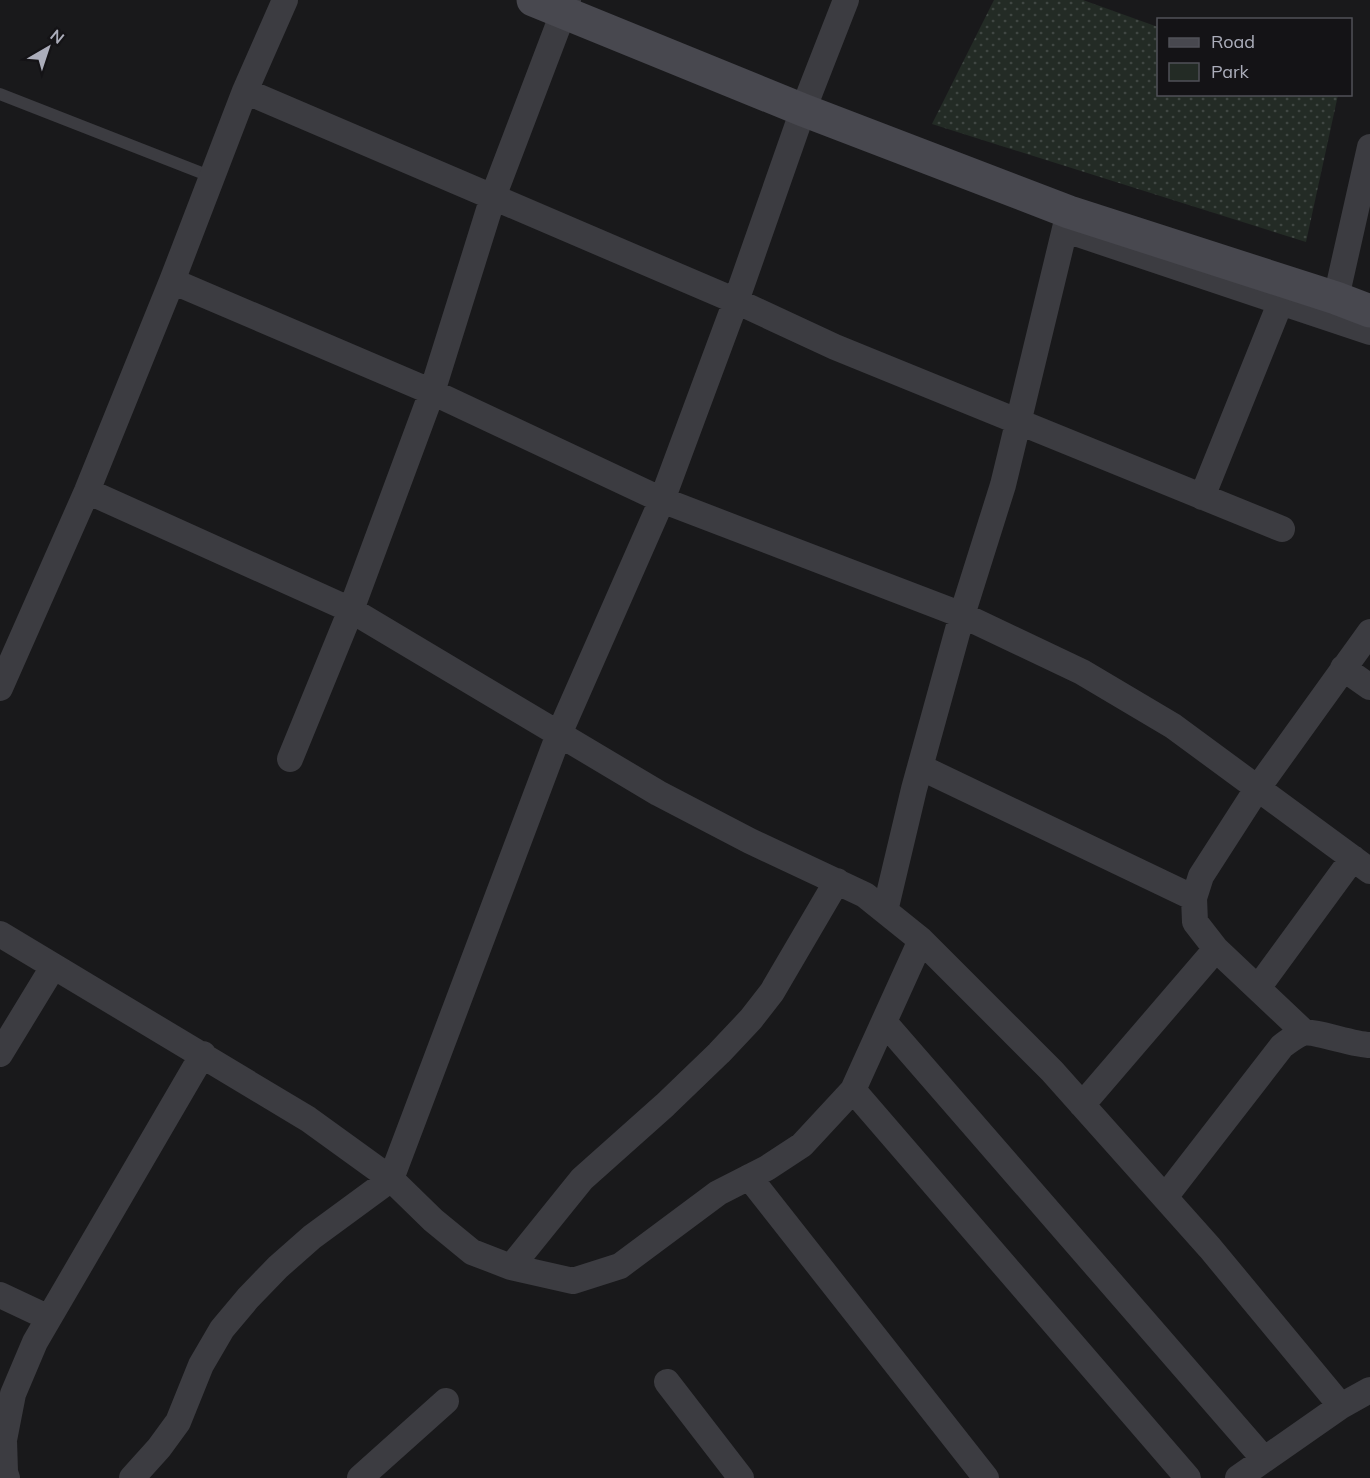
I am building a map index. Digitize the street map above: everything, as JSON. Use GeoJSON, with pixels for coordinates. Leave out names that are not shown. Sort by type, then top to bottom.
{"type":"FeatureCollection","features":[{"type":"Feature","properties":{"kind":"main road"},"geometry":{"type":"LineString","coordinates":[[533,0],[565,7],[1067,221],[1361,309]]}},
{"type":"Feature","properties":{"kind":"street"},"geometry":{"type":"LineString","coordinates":[[0,688],[87,491],[172,281],[245,91],[285,0]]}},
{"type":"Feature","properties":{"kind":"street"},"geometry":{"type":"LineString","coordinates":[[132,1478],[159,1448],[178,1422],[201,1365],[222,1329],[248,1298],[312,1237],[391,1179],[559,734],[662,500],[803,110],[846,0]]}},
{"type":"Feature","properties":{"kind":"street"},"geometry":{"type":"LineString","coordinates":[[290,759],[351,610],[432,392],[493,196],[565,7]]}},
{"type":"Feature","properties":{"kind":"street"},"geometry":{"type":"LineString","coordinates":[[245,91],[736,300],[835,347],[1282,529]]}},
{"type":"Feature","properties":{"kind":"street"},"geometry":{"type":"LineString","coordinates":[[885,911],[892,874],[920,767],[1003,485],[1067,221],[1281,301],[1361,309],[1370,147]]}},
{"type":"Feature","properties":{"kind":"street"},"geometry":{"type":"LineString","coordinates":[[172,281],[432,392],[662,500],[963,615],[1092,678],[1173,726],[1361,865],[1258,987]]}},
{"type":"Feature","properties":{"kind":"street"},"geometry":{"type":"LineString","coordinates":[[1202,497],[1281,301]]}},
{"type":"Feature","properties":{"kind":"street"},"geometry":{"type":"LineString","coordinates":[[87,491],[351,610],[658,793],[750,841],[865,895],[921,940],[1052,1071],[1166,1197],[1341,1406]]}},
{"type":"Feature","properties":{"kind":"street"},"geometry":{"type":"LineString","coordinates":[[1370,632],[1257,789],[1201,876],[1194,898],[1195,922],[1216,949],[1304,1032],[1346,1042],[1370,1044]]}},
{"type":"Feature","properties":{"kind":"street"},"geometry":{"type":"LineString","coordinates":[[1343,668],[1370,687]]}},
{"type":"Feature","properties":{"kind":"street"},"geometry":{"type":"LineString","coordinates":[[920,767],[1194,898]]}},
{"type":"Feature","properties":{"kind":"street"},"geometry":{"type":"LineString","coordinates":[[511,1267],[582,1179],[665,1105],[751,1019],[772,992],[837,881]]}},
{"type":"Feature","properties":{"kind":"street"},"geometry":{"type":"LineString","coordinates":[[0,934],[308,1119],[391,1179],[433,1220],[472,1252],[511,1267],[573,1281],[620,1266],[718,1193],[802,1145],[853,1090],[921,940]]}},
{"type":"Feature","properties":{"kind":"street"},"geometry":{"type":"LineString","coordinates":[[1082,1106],[1216,949]]}},
{"type":"Feature","properties":{"kind":"street"},"geometry":{"type":"LineString","coordinates":[[0,1054],[53,967]]}},
{"type":"Feature","properties":{"kind":"street"},"geometry":{"type":"LineString","coordinates":[[884,1022],[1264,1459]]}},
{"type":"Feature","properties":{"kind":"street"},"geometry":{"type":"LineString","coordinates":[[1166,1197],[1282,1046],[1304,1032]]}},
{"type":"Feature","properties":{"kind":"street"},"geometry":{"type":"LineString","coordinates":[[7,1478],[4,1440],[13,1394],[35,1342],[203,1054]]}},
{"type":"Feature","properties":{"kind":"street"},"geometry":{"type":"LineString","coordinates":[[853,1090],[1188,1478]]}},
{"type":"Feature","properties":{"kind":"street"},"geometry":{"type":"LineString","coordinates":[[749,1177],[986,1478]]}},
{"type":"Feature","properties":{"kind":"street"},"geometry":{"type":"LineString","coordinates":[[4,1303],[49,1318]]}},
{"type":"Feature","properties":{"kind":"street"},"geometry":{"type":"LineString","coordinates":[[668,1382],[741,1478]]}},
{"type":"Feature","properties":{"kind":"street"},"geometry":{"type":"LineString","coordinates":[[1238,1478],[1341,1406],[1370,1390]]}},
{"type":"Feature","properties":{"kind":"street"},"geometry":{"type":"LineString","coordinates":[[360,1478],[447,1401]]}},
{"type":"Feature","properties":{"kind":"lane"},"geometry":{"type":"LineString","coordinates":[[0,94],[212,177]]}},
{"type":"Feature","properties":{"kind":"green space"},"geometry":{"type":"Polygon","coordinates":[[[994,0],[1083,0],[1157,27],[1157,96],[1338,96],[1306,242],[932,124],[994,0]]]}}]}
